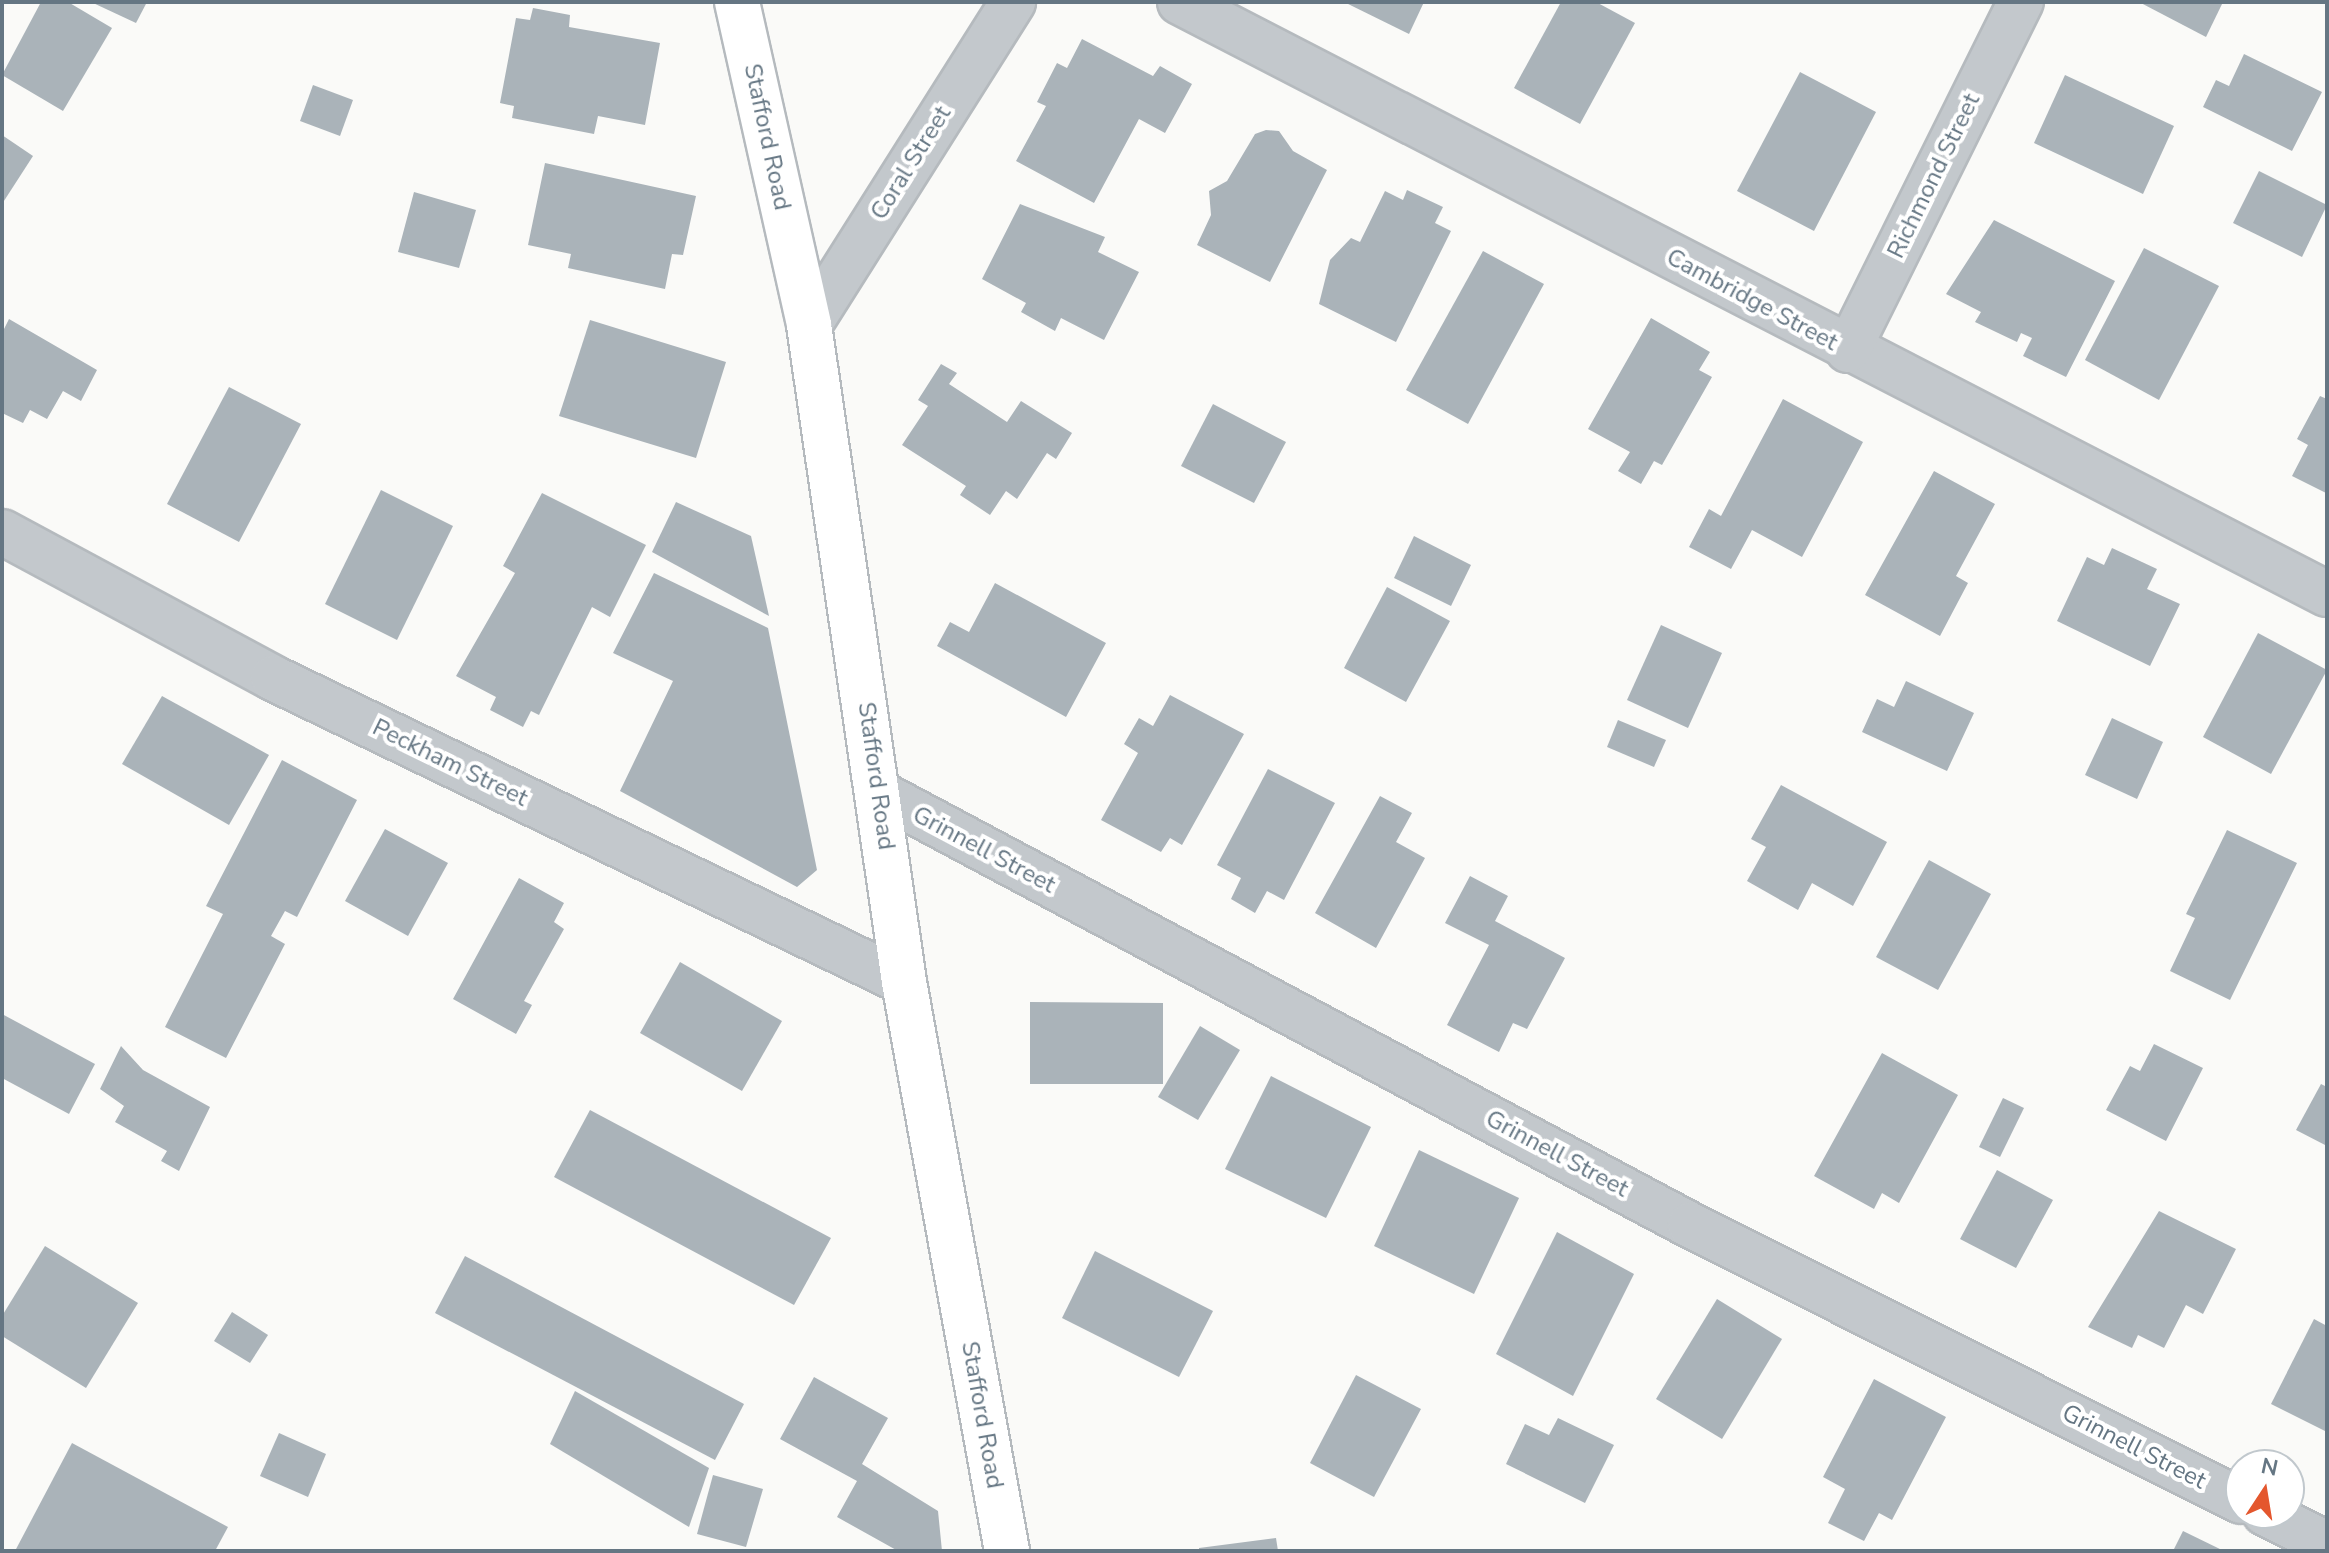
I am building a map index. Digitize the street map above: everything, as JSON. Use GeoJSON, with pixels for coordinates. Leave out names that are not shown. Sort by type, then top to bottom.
{"type":"FeatureCollection","features":[{"type":"Feature","properties":{"kind":"main road","name":"Stafford Road"},"geometry":{"type":"LineString","coordinates":[[737,2],[809,325],[904,982],[1007,1551]]}},
{"type":"Feature","properties":{"kind":"street","name":"Coral Street"},"geometry":{"type":"LineString","coordinates":[[809,325],[1013,2]]}},
{"type":"Feature","properties":{"kind":"street","name":"Cambridge Street"},"geometry":{"type":"LineString","coordinates":[[1180,2],[1848,350],[2327,594]]}},
{"type":"Feature","properties":{"kind":"street","name":"Richmond Street"},"geometry":{"type":"LineString","coordinates":[[1848,350],[2021,2]]}},
{"type":"Feature","properties":{"kind":"street","name":"Peckham Street"},"geometry":{"type":"LineString","coordinates":[[2,532],[273,678],[904,982]]}},
{"type":"Feature","properties":{"kind":"street","name":"Grinnell Street"},"geometry":{"type":"LineString","coordinates":[[879,793],[1690,1225],[2225,1493]]}},
{"type":"Feature","properties":{"kind":"street"},"geometry":{"type":"LineString","coordinates":[[2297,1529],[2327,1544]]}},
{"type":"Feature","properties":{"kind":"building"},"geometry":{"type":"Polygon","coordinates":[[[41,2],[68,2],[112,28],[63,111],[2,75],[41,2]]]}},
{"type":"Feature","properties":{"kind":"building"},"geometry":{"type":"Polygon","coordinates":[[[91,2],[147,2],[136,23],[91,2]]]}},
{"type":"Feature","properties":{"kind":"building"},"geometry":{"type":"Polygon","coordinates":[[[1344,2],[1424,2],[1409,34],[1344,2]]]}},
{"type":"Feature","properties":{"kind":"building"},"geometry":{"type":"Polygon","coordinates":[[[1561,2],[1596,2],[1635,23],[1580,124],[1514,88],[1561,2]]]}},
{"type":"Feature","properties":{"kind":"building"},"geometry":{"type":"Polygon","coordinates":[[[2139,2],[2223,2],[2206,37],[2139,2]]]}},
{"type":"Feature","properties":{"kind":"building"},"geometry":{"type":"Polygon","coordinates":[[[533,8],[570,15],[569,27],[660,43],[645,125],[598,116],[594,134],[512,118],[514,106],[500,103],[516,18],[530,20],[533,8]]]}},
{"type":"Feature","properties":{"kind":"building"},"geometry":{"type":"Polygon","coordinates":[[[1082,39],[1153,76],[1160,66],[1192,84],[1165,133],[1139,119],[1094,203],[1016,161],[1046,106],[1037,102],[1057,63],[1067,68],[1082,39]]]}},
{"type":"Feature","properties":{"kind":"building"},"geometry":{"type":"Polygon","coordinates":[[[2244,54],[2322,92],[2292,151],[2203,107],[2216,80],[2229,86],[2244,54]]]}},
{"type":"Feature","properties":{"kind":"building"},"geometry":{"type":"Polygon","coordinates":[[[1800,72],[1876,112],[1814,231],[1737,191],[1800,72]]]}},
{"type":"Feature","properties":{"kind":"building"},"geometry":{"type":"Polygon","coordinates":[[[2065,75],[2174,126],[2143,194],[2034,143],[2065,75]]]}},
{"type":"Feature","properties":{"kind":"building"},"geometry":{"type":"Polygon","coordinates":[[[313,85],[353,100],[340,136],[300,121],[313,85]]]}},
{"type":"Feature","properties":{"kind":"building"},"geometry":{"type":"Polygon","coordinates":[[[1266,130],[1279,131],[1293,151],[1327,170],[1270,282],[1197,245],[1211,215],[1209,191],[1227,181],[1255,134],[1266,130]]]}},
{"type":"Feature","properties":{"kind":"building"},"geometry":{"type":"Polygon","coordinates":[[[2,135],[33,156],[2,204],[2,135]]]}},
{"type":"Feature","properties":{"kind":"building"},"geometry":{"type":"Polygon","coordinates":[[[545,163],[696,196],[683,255],[672,254],[665,289],[568,268],[571,254],[528,245],[545,163]]]}},
{"type":"Feature","properties":{"kind":"building"},"geometry":{"type":"Polygon","coordinates":[[[2259,171],[2327,205],[2302,257],[2233,223],[2259,171]]]}},
{"type":"Feature","properties":{"kind":"building"},"geometry":{"type":"Polygon","coordinates":[[[1407,190],[1443,207],[1435,223],[1451,231],[1396,342],[1319,304],[1330,260],[1351,238],[1360,242],[1385,191],[1403,200],[1407,190]]]}},
{"type":"Feature","properties":{"kind":"building"},"geometry":{"type":"Polygon","coordinates":[[[414,192],[476,210],[459,268],[398,252],[414,192]]]}},
{"type":"Feature","properties":{"kind":"building"},"geometry":{"type":"Polygon","coordinates":[[[1020,204],[1105,237],[1098,252],[1139,272],[1104,340],[1061,318],[1055,331],[1021,312],[1026,303],[982,279],[1020,204]]]}},
{"type":"Feature","properties":{"kind":"building"},"geometry":{"type":"Polygon","coordinates":[[[1994,220],[2115,281],[2066,377],[2023,356],[2032,338],[2021,333],[2017,342],[1975,322],[1981,312],[1946,294],[1994,220]]]}},
{"type":"Feature","properties":{"kind":"building"},"geometry":{"type":"Polygon","coordinates":[[[2144,248],[2219,286],[2159,400],[2085,360],[2144,248]]]}},
{"type":"Feature","properties":{"kind":"building"},"geometry":{"type":"Polygon","coordinates":[[[1483,251],[1544,284],[1468,424],[1406,390],[1483,251]]]}},
{"type":"Feature","properties":{"kind":"building"},"geometry":{"type":"Polygon","coordinates":[[[1651,318],[1710,352],[1699,370],[1712,377],[1662,465],[1654,461],[1641,484],[1618,471],[1630,452],[1588,429],[1651,318]]]}},
{"type":"Feature","properties":{"kind":"building"},"geometry":{"type":"Polygon","coordinates":[[[9,319],[97,370],[81,401],[63,391],[47,419],[30,410],[23,423],[2,413],[2,333],[9,319]]]}},
{"type":"Feature","properties":{"kind":"building"},"geometry":{"type":"Polygon","coordinates":[[[590,320],[726,362],[696,458],[559,416],[590,320]]]}},
{"type":"Feature","properties":{"kind":"building"},"geometry":{"type":"Polygon","coordinates":[[[941,364],[957,373],[949,384],[1007,422],[1021,401],[1072,433],[1056,459],[1047,453],[1017,499],[1006,491],[990,515],[960,495],[966,486],[902,445],[928,406],[918,400],[941,364]]]}},
{"type":"Feature","properties":{"kind":"building"},"geometry":{"type":"Polygon","coordinates":[[[229,387],[301,424],[239,542],[167,504],[229,387]]]}},
{"type":"Feature","properties":{"kind":"building"},"geometry":{"type":"Polygon","coordinates":[[[2320,396],[2327,399],[2326,493],[2292,476],[2308,445],[2297,439],[2320,396]]]}},
{"type":"Feature","properties":{"kind":"building"},"geometry":{"type":"Polygon","coordinates":[[[1783,399],[1863,442],[1802,557],[1752,530],[1731,569],[1689,547],[1709,509],[1721,516],[1783,399]]]}},
{"type":"Feature","properties":{"kind":"building"},"geometry":{"type":"Polygon","coordinates":[[[1213,404],[1286,442],[1254,503],[1181,466],[1213,404]]]}},
{"type":"Feature","properties":{"kind":"building"},"geometry":{"type":"Polygon","coordinates":[[[1934,471],[1995,504],[1956,576],[1968,583],[1940,636],[1865,595],[1934,471]]]}},
{"type":"Feature","properties":{"kind":"building"},"geometry":{"type":"Polygon","coordinates":[[[381,490],[453,526],[397,640],[325,604],[381,490]]]}},
{"type":"Feature","properties":{"kind":"building"},"geometry":{"type":"Polygon","coordinates":[[[542,493],[646,545],[610,617],[592,607],[539,715],[531,711],[523,727],[490,710],[496,697],[456,676],[515,573],[503,566],[542,493]]]}},
{"type":"Feature","properties":{"kind":"building"},"geometry":{"type":"Polygon","coordinates":[[[676,502],[751,536],[769,616],[652,552],[676,502]]]}},
{"type":"Feature","properties":{"kind":"building"},"geometry":{"type":"Polygon","coordinates":[[[1414,536],[1471,565],[1451,606],[1394,578],[1414,536]]]}},
{"type":"Feature","properties":{"kind":"building"},"geometry":{"type":"Polygon","coordinates":[[[2112,548],[2157,569],[2147,589],[2180,604],[2150,666],[2057,621],[2087,557],[2104,565],[2112,548]]]}},
{"type":"Feature","properties":{"kind":"building"},"geometry":{"type":"Polygon","coordinates":[[[654,573],[768,628],[817,870],[797,887],[620,791],[673,681],[613,653],[654,573]]]}},
{"type":"Feature","properties":{"kind":"building"},"geometry":{"type":"Polygon","coordinates":[[[995,583],[1106,643],[1066,717],[937,646],[950,622],[969,632],[995,583]]]}},
{"type":"Feature","properties":{"kind":"building"},"geometry":{"type":"Polygon","coordinates":[[[1387,587],[1450,621],[1406,702],[1344,668],[1387,587]]]}},
{"type":"Feature","properties":{"kind":"building"},"geometry":{"type":"Polygon","coordinates":[[[1661,625],[1722,653],[1688,728],[1627,700],[1661,625]]]}},
{"type":"Feature","properties":{"kind":"building"},"geometry":{"type":"Polygon","coordinates":[[[2258,633],[2327,670],[2271,774],[2203,737],[2258,633]]]}},
{"type":"Feature","properties":{"kind":"building"},"geometry":{"type":"Polygon","coordinates":[[[1906,681],[1974,713],[1947,771],[1862,732],[1877,699],[1894,707],[1906,681]]]}},
{"type":"Feature","properties":{"kind":"building"},"geometry":{"type":"Polygon","coordinates":[[[1170,695],[1244,734],[1182,845],[1170,838],[1161,852],[1101,820],[1138,753],[1124,744],[1139,718],[1153,726],[1170,695]]]}},
{"type":"Feature","properties":{"kind":"building"},"geometry":{"type":"Polygon","coordinates":[[[162,696],[269,755],[229,825],[122,764],[162,696]]]}},
{"type":"Feature","properties":{"kind":"building"},"geometry":{"type":"Polygon","coordinates":[[[2112,718],[2163,742],[2137,799],[2085,775],[2112,718]]]}},
{"type":"Feature","properties":{"kind":"building"},"geometry":{"type":"Polygon","coordinates":[[[1618,720],[1666,740],[1654,767],[1607,747],[1618,720]]]}},
{"type":"Feature","properties":{"kind":"building"},"geometry":{"type":"Polygon","coordinates":[[[282,760],[357,800],[297,917],[285,911],[271,936],[285,944],[226,1058],[165,1027],[223,914],[206,906],[282,760]]]}},
{"type":"Feature","properties":{"kind":"building"},"geometry":{"type":"Polygon","coordinates":[[[1268,769],[1335,803],[1284,900],[1267,891],[1255,913],[1231,899],[1241,878],[1217,865],[1268,769]]]}},
{"type":"Feature","properties":{"kind":"building"},"geometry":{"type":"Polygon","coordinates":[[[1781,785],[1887,842],[1853,906],[1812,883],[1798,910],[1747,881],[1766,847],[1751,839],[1781,785]]]}},
{"type":"Feature","properties":{"kind":"building"},"geometry":{"type":"Polygon","coordinates":[[[1380,796],[1412,813],[1396,842],[1425,858],[1376,948],[1315,913],[1380,796]]]}},
{"type":"Feature","properties":{"kind":"building"},"geometry":{"type":"Polygon","coordinates":[[[385,829],[448,863],[408,936],[345,901],[385,829]]]}},
{"type":"Feature","properties":{"kind":"building"},"geometry":{"type":"Polygon","coordinates":[[[2227,830],[2297,863],[2230,1000],[2170,971],[2195,918],[2186,914],[2227,830]]]}},
{"type":"Feature","properties":{"kind":"building"},"geometry":{"type":"Polygon","coordinates":[[[1929,860],[1991,894],[1938,990],[1876,957],[1929,860]]]}},
{"type":"Feature","properties":{"kind":"building"},"geometry":{"type":"Polygon","coordinates":[[[1470,876],[1508,896],[1495,921],[1565,958],[1527,1029],[1513,1023],[1499,1052],[1447,1025],[1489,945],[1445,923],[1470,876]]]}},
{"type":"Feature","properties":{"kind":"building"},"geometry":{"type":"Polygon","coordinates":[[[519,878],[564,903],[554,922],[564,929],[524,1001],[532,1005],[516,1034],[453,999],[519,878]]]}},
{"type":"Feature","properties":{"kind":"building"},"geometry":{"type":"Polygon","coordinates":[[[680,962],[782,1021],[742,1091],[640,1033],[680,962]]]}},
{"type":"Feature","properties":{"kind":"building"},"geometry":{"type":"Polygon","coordinates":[[[1030,1002],[1163,1003],[1163,1084],[1030,1084],[1030,1002]]]}},
{"type":"Feature","properties":{"kind":"building"},"geometry":{"type":"Polygon","coordinates":[[[2,1014],[95,1064],[69,1114],[2,1078],[2,1014]]]}},
{"type":"Feature","properties":{"kind":"building"},"geometry":{"type":"Polygon","coordinates":[[[1200,1026],[1240,1050],[1198,1120],[1158,1097],[1200,1026]]]}},
{"type":"Feature","properties":{"kind":"building"},"geometry":{"type":"Polygon","coordinates":[[[2154,1044],[2203,1068],[2166,1141],[2106,1110],[2130,1066],[2140,1071],[2154,1044]]]}},
{"type":"Feature","properties":{"kind":"building"},"geometry":{"type":"Polygon","coordinates":[[[121,1046],[143,1070],[210,1107],[179,1171],[161,1161],[167,1151],[115,1122],[124,1106],[100,1089],[121,1046]]]}},
{"type":"Feature","properties":{"kind":"building"},"geometry":{"type":"Polygon","coordinates":[[[1882,1053],[1958,1095],[1899,1203],[1882,1193],[1874,1209],[1814,1176],[1882,1053]]]}},
{"type":"Feature","properties":{"kind":"building"},"geometry":{"type":"Polygon","coordinates":[[[1271,1076],[1371,1127],[1326,1218],[1225,1169],[1271,1076]]]}},
{"type":"Feature","properties":{"kind":"building"},"geometry":{"type":"Polygon","coordinates":[[[2321,1084],[2327,1087],[2327,1146],[2296,1130],[2321,1084]]]}},
{"type":"Feature","properties":{"kind":"building"},"geometry":{"type":"Polygon","coordinates":[[[2003,1098],[2024,1108],[2000,1157],[1979,1147],[2003,1098]]]}},
{"type":"Feature","properties":{"kind":"building"},"geometry":{"type":"Polygon","coordinates":[[[590,1110],[831,1238],[794,1305],[554,1177],[590,1110]]]}},
{"type":"Feature","properties":{"kind":"building"},"geometry":{"type":"Polygon","coordinates":[[[1419,1150],[1519,1198],[1474,1294],[1374,1246],[1419,1150]]]}},
{"type":"Feature","properties":{"kind":"building"},"geometry":{"type":"Polygon","coordinates":[[[1997,1170],[2053,1200],[2016,1268],[1960,1239],[1997,1170]]]}},
{"type":"Feature","properties":{"kind":"building"},"geometry":{"type":"Polygon","coordinates":[[[2159,1211],[2236,1249],[2203,1314],[2186,1305],[2164,1348],[2138,1335],[2132,1348],[2088,1327],[2159,1211]]]}},
{"type":"Feature","properties":{"kind":"building"},"geometry":{"type":"Polygon","coordinates":[[[1557,1232],[1634,1274],[1573,1396],[1496,1354],[1557,1232]]]}},
{"type":"Feature","properties":{"kind":"building"},"geometry":{"type":"Polygon","coordinates":[[[45,1246],[138,1303],[86,1388],[2,1336],[2,1316],[45,1246]]]}},
{"type":"Feature","properties":{"kind":"building"},"geometry":{"type":"Polygon","coordinates":[[[1095,1251],[1213,1311],[1179,1377],[1062,1318],[1095,1251]]]}},
{"type":"Feature","properties":{"kind":"building"},"geometry":{"type":"Polygon","coordinates":[[[465,1256],[744,1404],[715,1460],[435,1313],[465,1256]]]}},
{"type":"Feature","properties":{"kind":"building"},"geometry":{"type":"Polygon","coordinates":[[[1717,1299],[1782,1339],[1722,1439],[1656,1399],[1717,1299]]]}},
{"type":"Feature","properties":{"kind":"building"},"geometry":{"type":"Polygon","coordinates":[[[232,1312],[268,1335],[250,1363],[214,1341],[232,1312]]]}},
{"type":"Feature","properties":{"kind":"building"},"geometry":{"type":"Polygon","coordinates":[[[2314,1319],[2327,1326],[2327,1432],[2271,1404],[2314,1319]]]}},
{"type":"Feature","properties":{"kind":"building"},"geometry":{"type":"Polygon","coordinates":[[[1356,1375],[1421,1409],[1374,1497],[1310,1463],[1356,1375]]]}},
{"type":"Feature","properties":{"kind":"building"},"geometry":{"type":"Polygon","coordinates":[[[814,1377],[888,1418],[862,1464],[938,1511],[942,1551],[898,1551],[837,1517],[857,1481],[780,1439],[814,1377]]]}},
{"type":"Feature","properties":{"kind":"building"},"geometry":{"type":"Polygon","coordinates":[[[1874,1379],[1946,1417],[1892,1520],[1879,1513],[1864,1541],[1828,1523],[1845,1489],[1823,1477],[1874,1379]]]}},
{"type":"Feature","properties":{"kind":"building"},"geometry":{"type":"Polygon","coordinates":[[[575,1391],[709,1468],[689,1527],[550,1444],[575,1391]]]}},
{"type":"Feature","properties":{"kind":"building"},"geometry":{"type":"Polygon","coordinates":[[[1558,1418],[1614,1445],[1585,1503],[1506,1464],[1525,1424],[1549,1435],[1558,1418]]]}},
{"type":"Feature","properties":{"kind":"building"},"geometry":{"type":"Polygon","coordinates":[[[279,1433],[326,1454],[308,1497],[260,1476],[279,1433]]]}},
{"type":"Feature","properties":{"kind":"building"},"geometry":{"type":"Polygon","coordinates":[[[72,1443],[228,1527],[215,1551],[15,1551],[72,1443]]]}},
{"type":"Feature","properties":{"kind":"building"},"geometry":{"type":"Polygon","coordinates":[[[713,1475],[763,1489],[746,1547],[697,1534],[713,1475]]]}},
{"type":"Feature","properties":{"kind":"building"},"geometry":{"type":"Polygon","coordinates":[[[2183,1531],[2224,1551],[2173,1551],[2183,1531]]]}},
{"type":"Feature","properties":{"kind":"building"},"geometry":{"type":"Polygon","coordinates":[[[1276,1538],[1278,1551],[1199,1551],[1199,1548],[1276,1538]]]}}]}
